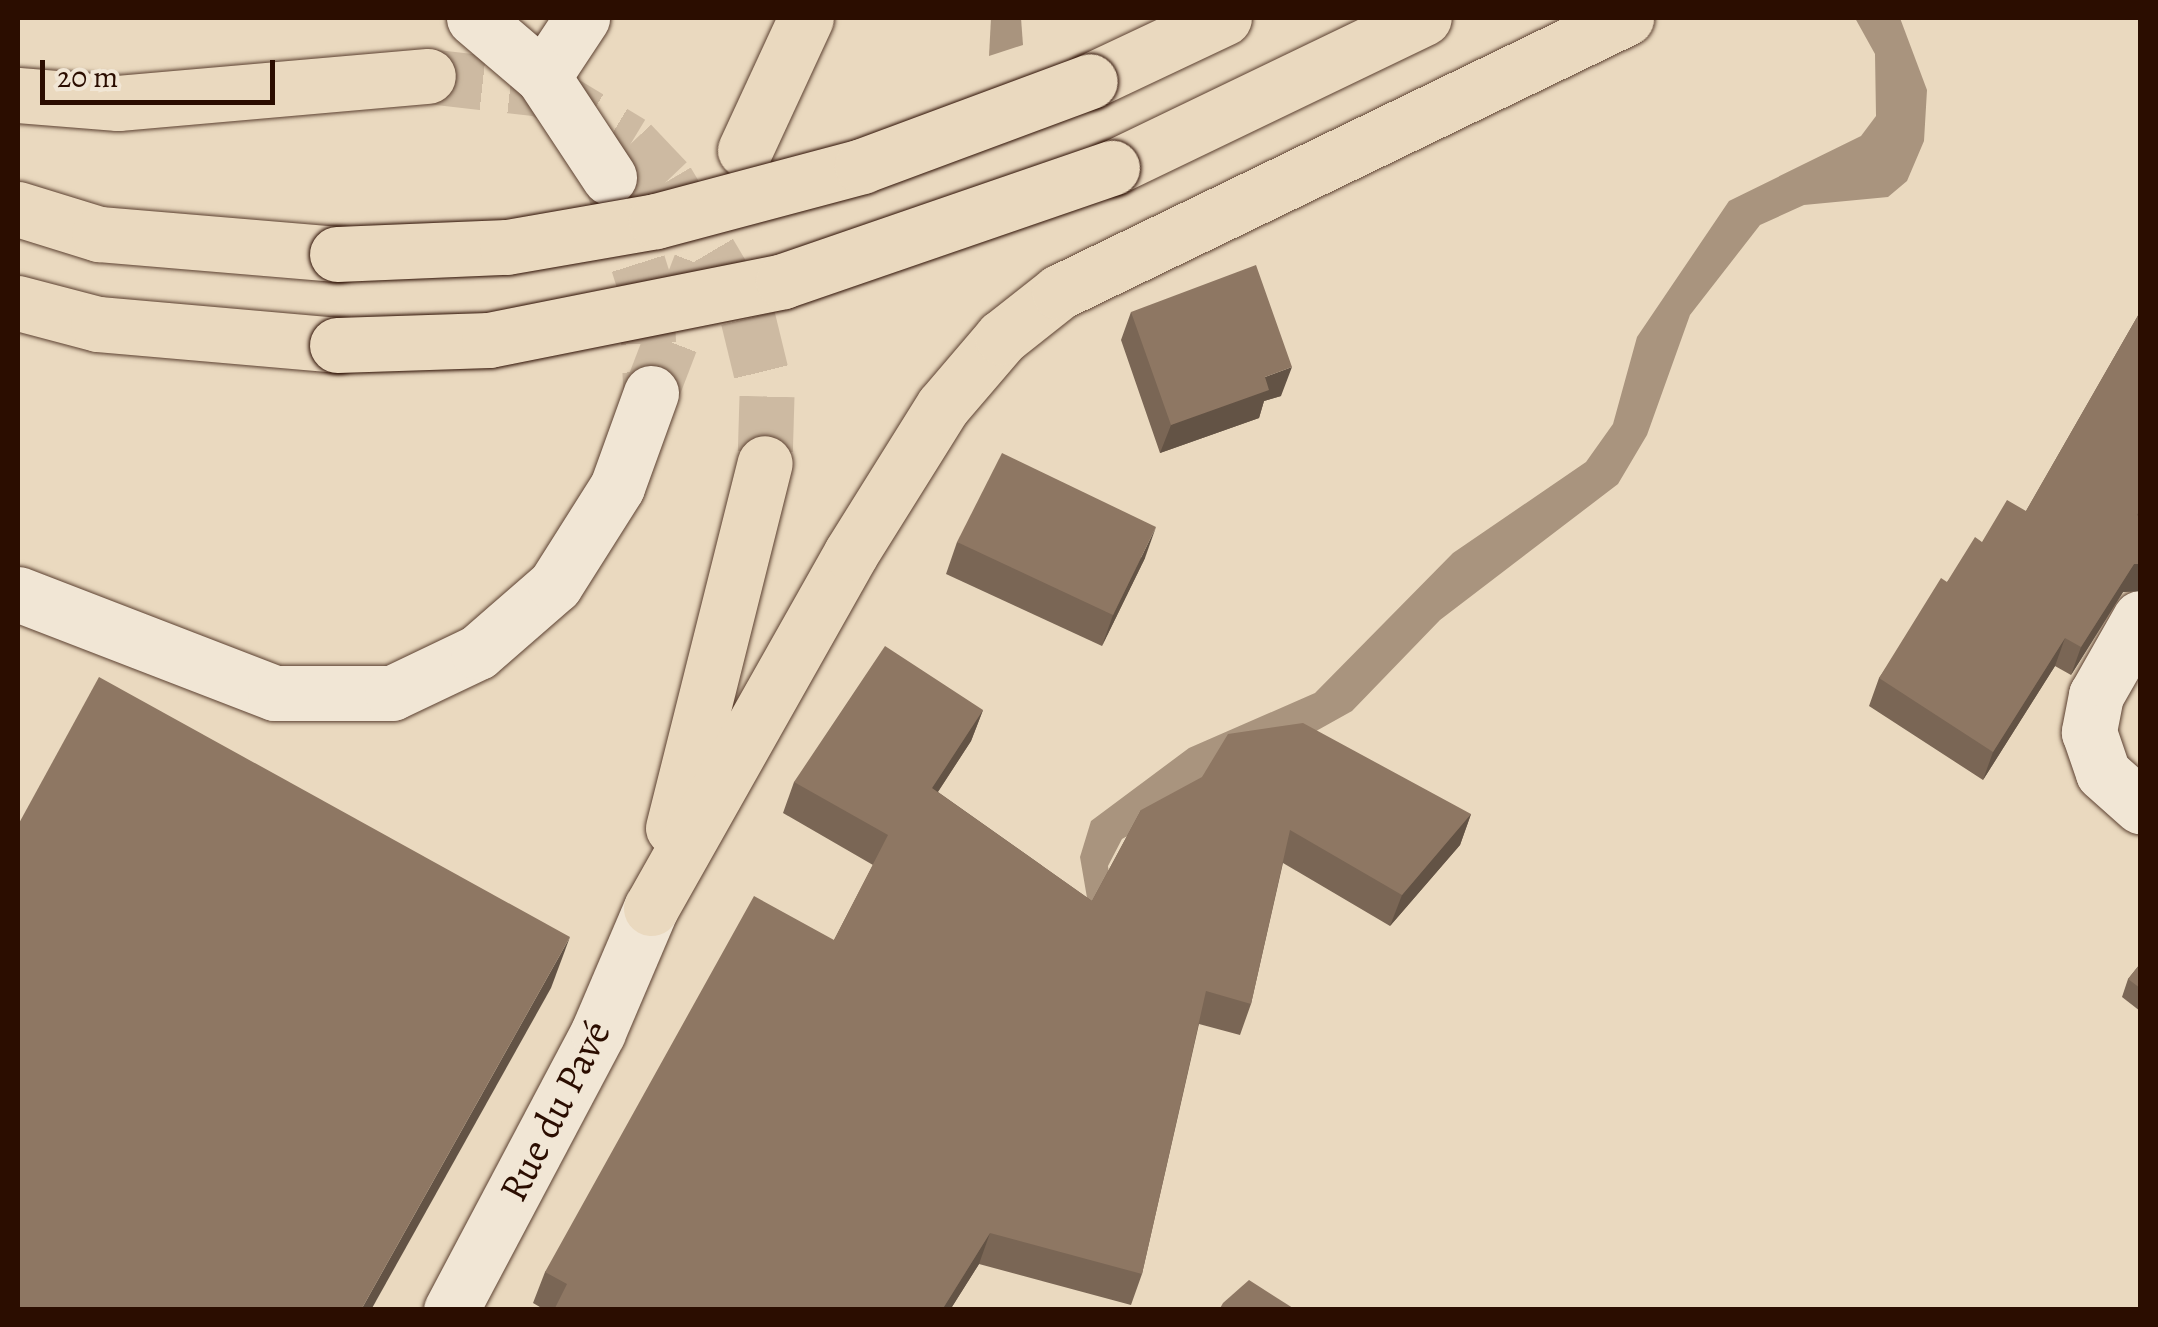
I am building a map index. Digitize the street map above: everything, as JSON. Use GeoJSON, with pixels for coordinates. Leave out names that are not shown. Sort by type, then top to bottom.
{"type":"FeatureCollection","features":[{"type":"Feature","properties":{"kind":"highway"},"geometry":{"type":"LineString","coordinates":[[745,150],[806,18]]}},
{"type":"Feature","properties":{"kind":"highway"},"geometry":{"type":"LineString","coordinates":[[18,209],[99,234],[337,254],[507,248],[656,222],[862,166],[1090,81],[1224,18]]}},
{"type":"Feature","properties":{"kind":"highway"},"geometry":{"type":"LineString","coordinates":[[18,303],[98,324],[337,345],[489,340],[783,281],[1112,168],[1424,18]]}},
{"type":"Feature","properties":{"kind":"highway"},"geometry":{"type":"LineString","coordinates":[[651,908],[851,553],[944,406],[1002,337],[1058,292],[1626,18]]}},
{"type":"Feature","properties":{"kind":"highway"},"geometry":{"type":"LineString","coordinates":[[18,95],[118,103],[428,76]]}},
{"type":"Feature","properties":{"kind":"highway"},"geometry":{"type":"LineString","coordinates":[[651,908],[765,463]]}},
{"type":"Feature","properties":{"kind":"main road"},"geometry":{"type":"LineString","coordinates":[[474,18],[544,77],[609,177]]}},
{"type":"Feature","properties":{"kind":"main road"},"geometry":{"type":"LineString","coordinates":[[544,77],[582,18]]}},
{"type":"Feature","properties":{"kind":"main road"},"geometry":{"type":"LineString","coordinates":[[18,594],[275,693],[392,693],[478,652],[555,586],[610,500],[651,393]]}},
{"type":"Feature","properties":{"kind":"main road"},"geometry":{"type":"LineString","coordinates":[[2140,618],[2096,694],[2089,732],[2103,772],[2140,806]]}},
{"type":"Feature","properties":{"kind":"main road","name":"Rue du Pavé"},"geometry":{"type":"LineString","coordinates":[[453,1309],[598,1032],[651,908]]}},
{"type":"Feature","properties":{"kind":"shaded area"},"geometry":{"type":"Polygon","coordinates":[[[991,18],[1021,18],[1023,45],[989,56],[991,18]]]}},
{"type":"Feature","properties":{"kind":"shaded area"},"geometry":{"type":"Polygon","coordinates":[[[1855,18],[1900,18],[1927,90],[1924,141],[1907,181],[1888,197],[1804,205],[1760,225],[1690,315],[1647,435],[1618,484],[1440,620],[1352,711],[1122,839],[1108,866],[1122,984],[1097,956],[1080,857],[1091,821],[1189,748],[1315,693],[1453,553],[1586,462],[1613,424],[1637,337],[1729,201],[1861,136],[1876,116],[1875,54],[1855,18]]]}},
{"type":"Feature","properties":{"kind":"building"},"geometry":{"type":"Polygon","coordinates":[[[1256,265],[1292,367],[1265,377],[1269,390],[1171,425],[1131,312],[1256,265]]]}},
{"type":"Feature","properties":{"kind":"building"},"geometry":{"type":"Polygon","coordinates":[[[2140,312],[2140,564],[2134,564],[2081,647],[2065,638],[1993,752],[1879,678],[1941,578],[1947,582],[1975,537],[1982,542],[2007,500],[2026,511],[2140,312]]]}},
{"type":"Feature","properties":{"kind":"building"},"geometry":{"type":"Polygon","coordinates":[[[1002,453],[1156,527],[1113,615],[957,542],[1002,453]]]}},
{"type":"Feature","properties":{"kind":"building"},"geometry":{"type":"Polygon","coordinates":[[[885,646],[983,710],[932,788],[1092,901],[1141,810],[1202,777],[1228,734],[1303,723],[1471,814],[1402,895],[1290,830],[1251,1004],[1206,991],[1142,1274],[990,1233],[942,1310],[554,1310],[567,1284],[545,1272],[754,896],[834,940],[888,835],[794,782],[885,646]]]}},
{"type":"Feature","properties":{"kind":"building"},"geometry":{"type":"Polygon","coordinates":[[[99,677],[570,937],[361,1310],[18,1310],[18,825],[99,677]]]}},
{"type":"Feature","properties":{"kind":"building"},"geometry":{"type":"Polygon","coordinates":[[[2140,964],[2140,988],[2128,979],[2140,964]]]}},
{"type":"Feature","properties":{"kind":"building"},"geometry":{"type":"Polygon","coordinates":[[[1249,1280],[1296,1310],[1219,1310],[1249,1280]]]}},
{"type":"Feature","properties":{"kind":"tunnel"},"geometry":{"type":"LineString","coordinates":[[428,76],[542,89],[631,143],[667,181],[748,318],[767,396],[765,463]]}},
{"type":"Feature","properties":{"kind":"tunnel"},"geometry":{"type":"LineString","coordinates":[[613,184],[646,288],[651,393]]}},
{"type":"Feature","properties":{"kind":"tunnel"},"geometry":{"type":"LineString","coordinates":[[651,393],[702,260]]}}]}
